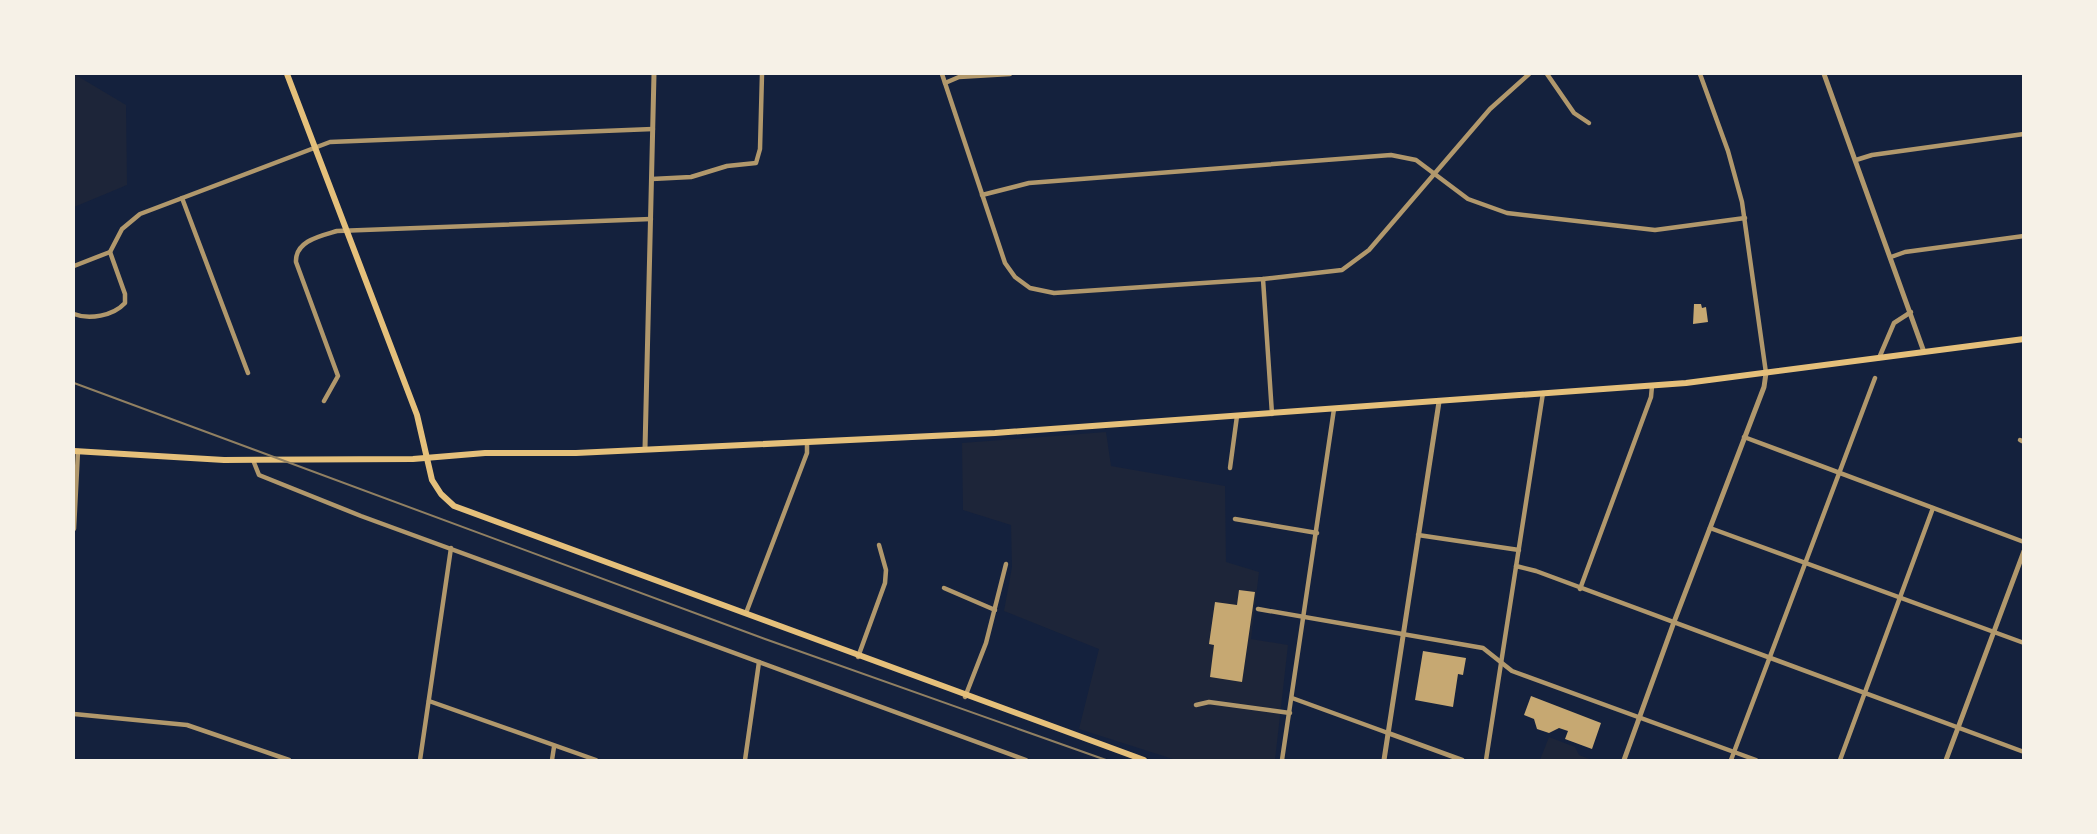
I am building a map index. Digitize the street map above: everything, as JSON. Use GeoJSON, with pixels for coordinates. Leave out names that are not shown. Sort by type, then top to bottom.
{"type":"FeatureCollection","features":[{"type":"Feature","properties":{"kind":"main road"},"geometry":{"type":"LineString","coordinates":[[287,74],[417,415],[426,457],[436,487],[447,500],[462,511],[746,613],[965,697],[1144,760]]}},
{"type":"Feature","properties":{"kind":"main road"},"geometry":{"type":"LineString","coordinates":[[76,451],[253,460],[426,457],[1044,430],[1438,402],[1543,392],[1652,386],[2024,339]]}},
{"type":"Feature","properties":{"kind":"street"},"geometry":{"type":"LineString","coordinates":[[645,449],[654,74]]}},
{"type":"Feature","properties":{"kind":"street"},"geometry":{"type":"LineString","coordinates":[[652,179],[691,177],[727,166],[756,163],[760,149],[762,74]]}},
{"type":"Feature","properties":{"kind":"street"},"geometry":{"type":"LineString","coordinates":[[942,74],[1005,263],[1021,282],[1038,291],[1065,293],[1329,273],[1348,267],[1369,250],[1498,100],[1529,74]]}},
{"type":"Feature","properties":{"kind":"street"},"geometry":{"type":"LineString","coordinates":[[945,83],[959,77],[1010,74]]}},
{"type":"Feature","properties":{"kind":"street"},"geometry":{"type":"LineString","coordinates":[[1547,74],[1574,113],[1588,123]]}},
{"type":"Feature","properties":{"kind":"street"},"geometry":{"type":"LineString","coordinates":[[1624,760],[1764,387],[1766,373],[1745,218],[1728,151],[1700,74]]}},
{"type":"Feature","properties":{"kind":"street"},"geometry":{"type":"LineString","coordinates":[[1824,74],[1924,352]]}},
{"type":"Feature","properties":{"kind":"street"},"geometry":{"type":"LineString","coordinates":[[74,266],[110,252],[122,229],[134,218],[333,142],[653,129]]}},
{"type":"Feature","properties":{"kind":"street"},"geometry":{"type":"LineString","coordinates":[[1856,160],[1872,155],[2024,134]]}},
{"type":"Feature","properties":{"kind":"street"},"geometry":{"type":"LineString","coordinates":[[982,195],[1029,183],[1391,155],[1409,158],[1468,199],[1508,213],[1656,230],[1745,218]]}},
{"type":"Feature","properties":{"kind":"street"},"geometry":{"type":"LineString","coordinates":[[182,198],[248,373]]}},
{"type":"Feature","properties":{"kind":"street"},"geometry":{"type":"LineString","coordinates":[[324,401],[338,376],[296,256],[303,244],[335,231],[651,219]]}},
{"type":"Feature","properties":{"kind":"street"},"geometry":{"type":"LineString","coordinates":[[1891,257],[1905,252],[2024,236]]}},
{"type":"Feature","properties":{"kind":"street"},"geometry":{"type":"LineString","coordinates":[[74,314],[92,318],[124,303],[125,294],[110,252]]}},
{"type":"Feature","properties":{"kind":"street"},"geometry":{"type":"LineString","coordinates":[[1263,279],[1272,414]]}},
{"type":"Feature","properties":{"kind":"street"},"geometry":{"type":"LineString","coordinates":[[1879,358],[1894,322],[1911,312]]}},
{"type":"Feature","properties":{"kind":"street"},"geometry":{"type":"LineString","coordinates":[[1731,760],[1875,378]]}},
{"type":"Feature","properties":{"kind":"street"},"geometry":{"type":"LineString","coordinates":[[1580,589],[1651,397],[1652,386]]}},
{"type":"Feature","properties":{"kind":"street"},"geometry":{"type":"LineString","coordinates":[[1486,760],[1543,392]]}},
{"type":"Feature","properties":{"kind":"street"},"geometry":{"type":"LineString","coordinates":[[1384,760],[1438,402]]}},
{"type":"Feature","properties":{"kind":"street"},"geometry":{"type":"LineString","coordinates":[[1282,760],[1334,409]]}},
{"type":"Feature","properties":{"kind":"street"},"geometry":{"type":"LineString","coordinates":[[1230,468],[1237,416]]}},
{"type":"Feature","properties":{"kind":"street"},"geometry":{"type":"LineString","coordinates":[[1744,437],[2024,542]]}},
{"type":"Feature","properties":{"kind":"street"},"geometry":{"type":"LineString","coordinates":[[746,613],[807,453],[807,442]]}},
{"type":"Feature","properties":{"kind":"street"},"geometry":{"type":"LineString","coordinates":[[74,529],[76,451]]}},
{"type":"Feature","properties":{"kind":"street"},"geometry":{"type":"LineString","coordinates":[[253,460],[259,475],[1026,760]]}},
{"type":"Feature","properties":{"kind":"street"},"geometry":{"type":"LineString","coordinates":[[1840,760],[1933,508]]}},
{"type":"Feature","properties":{"kind":"street"},"geometry":{"type":"LineString","coordinates":[[1235,519],[1317,532]]}},
{"type":"Feature","properties":{"kind":"street"},"geometry":{"type":"LineString","coordinates":[[1710,528],[2024,643]]}},
{"type":"Feature","properties":{"kind":"street"},"geometry":{"type":"LineString","coordinates":[[1418,535],[1519,550]]}},
{"type":"Feature","properties":{"kind":"street"},"geometry":{"type":"LineString","coordinates":[[858,657],[885,583],[886,570],[879,545]]}},
{"type":"Feature","properties":{"kind":"street"},"geometry":{"type":"LineString","coordinates":[[420,760],[451,548]]}},
{"type":"Feature","properties":{"kind":"street"},"geometry":{"type":"LineString","coordinates":[[1946,760],[2024,551]]}},
{"type":"Feature","properties":{"kind":"street"},"geometry":{"type":"LineString","coordinates":[[965,697],[995,610],[1006,564]]}},
{"type":"Feature","properties":{"kind":"street"},"geometry":{"type":"LineString","coordinates":[[1516,566],[1536,571],[2024,752]]}},
{"type":"Feature","properties":{"kind":"street"},"geometry":{"type":"LineString","coordinates":[[944,588],[995,610]]}},
{"type":"Feature","properties":{"kind":"street"},"geometry":{"type":"LineString","coordinates":[[1258,609],[1482,648],[1512,671],[1756,760]]}},
{"type":"Feature","properties":{"kind":"street"},"geometry":{"type":"LineString","coordinates":[[745,760],[759,662]]}},
{"type":"Feature","properties":{"kind":"street"},"geometry":{"type":"LineString","coordinates":[[1292,698],[1462,760]]}},
{"type":"Feature","properties":{"kind":"street"},"geometry":{"type":"LineString","coordinates":[[429,701],[596,760]]}},
{"type":"Feature","properties":{"kind":"street"},"geometry":{"type":"LineString","coordinates":[[1196,705],[1209,702],[1290,712]]}},
{"type":"Feature","properties":{"kind":"street"},"geometry":{"type":"LineString","coordinates":[[74,714],[187,725],[289,760]]}},
{"type":"Feature","properties":{"kind":"street"},"geometry":{"type":"LineString","coordinates":[[552,760],[554,747]]}},
{"type":"Feature","properties":{"kind":"street"},"geometry":{"type":"LineString","coordinates":[[266,760],[269,753]]}},
{"type":"Feature","properties":{"kind":"shaded area"},"geometry":{"type":"Polygon","coordinates":[[[74,74],[126,105],[127,185],[74,207],[74,74]]]}},
{"type":"Feature","properties":{"kind":"shaded area"},"geometry":{"type":"Polygon","coordinates":[[[1106,432],[1111,466],[1225,486],[1226,562],[1259,572],[1251,639],[1288,645],[1275,760],[1176,760],[1079,729],[1099,649],[1004,611],[1012,567],[1011,525],[963,510],[962,443],[1106,432]]]}},
{"type":"Feature","properties":{"kind":"shaded area"},"geometry":{"type":"Polygon","coordinates":[[[1549,737],[1575,747],[1579,755],[1592,760],[1540,760],[1549,737]]]}},
{"type":"Feature","properties":{"kind":"building"},"geometry":{"type":"Polygon","coordinates":[[[1694,304],[1701,304],[1702,308],[1706,307],[1708,322],[1693,324],[1694,304]]]}},
{"type":"Feature","properties":{"kind":"building"},"geometry":{"type":"Polygon","coordinates":[[[1239,590],[1255,592],[1242,682],[1210,677],[1214,645],[1209,644],[1215,602],[1237,605],[1239,590]]]}},
{"type":"Feature","properties":{"kind":"building"},"geometry":{"type":"Polygon","coordinates":[[[1423,651],[1466,658],[1463,675],[1458,674],[1453,707],[1415,700],[1423,651]]]}},
{"type":"Feature","properties":{"kind":"building"},"geometry":{"type":"Polygon","coordinates":[[[1531,696],[1601,723],[1592,749],[1565,739],[1568,731],[1559,728],[1549,733],[1537,729],[1534,719],[1524,715],[1531,696]]]}},
{"type":"Feature","properties":{"kind":"railway"},"geometry":{"type":"LineString","coordinates":[[74,383],[765,639],[1106,760]]}}]}
